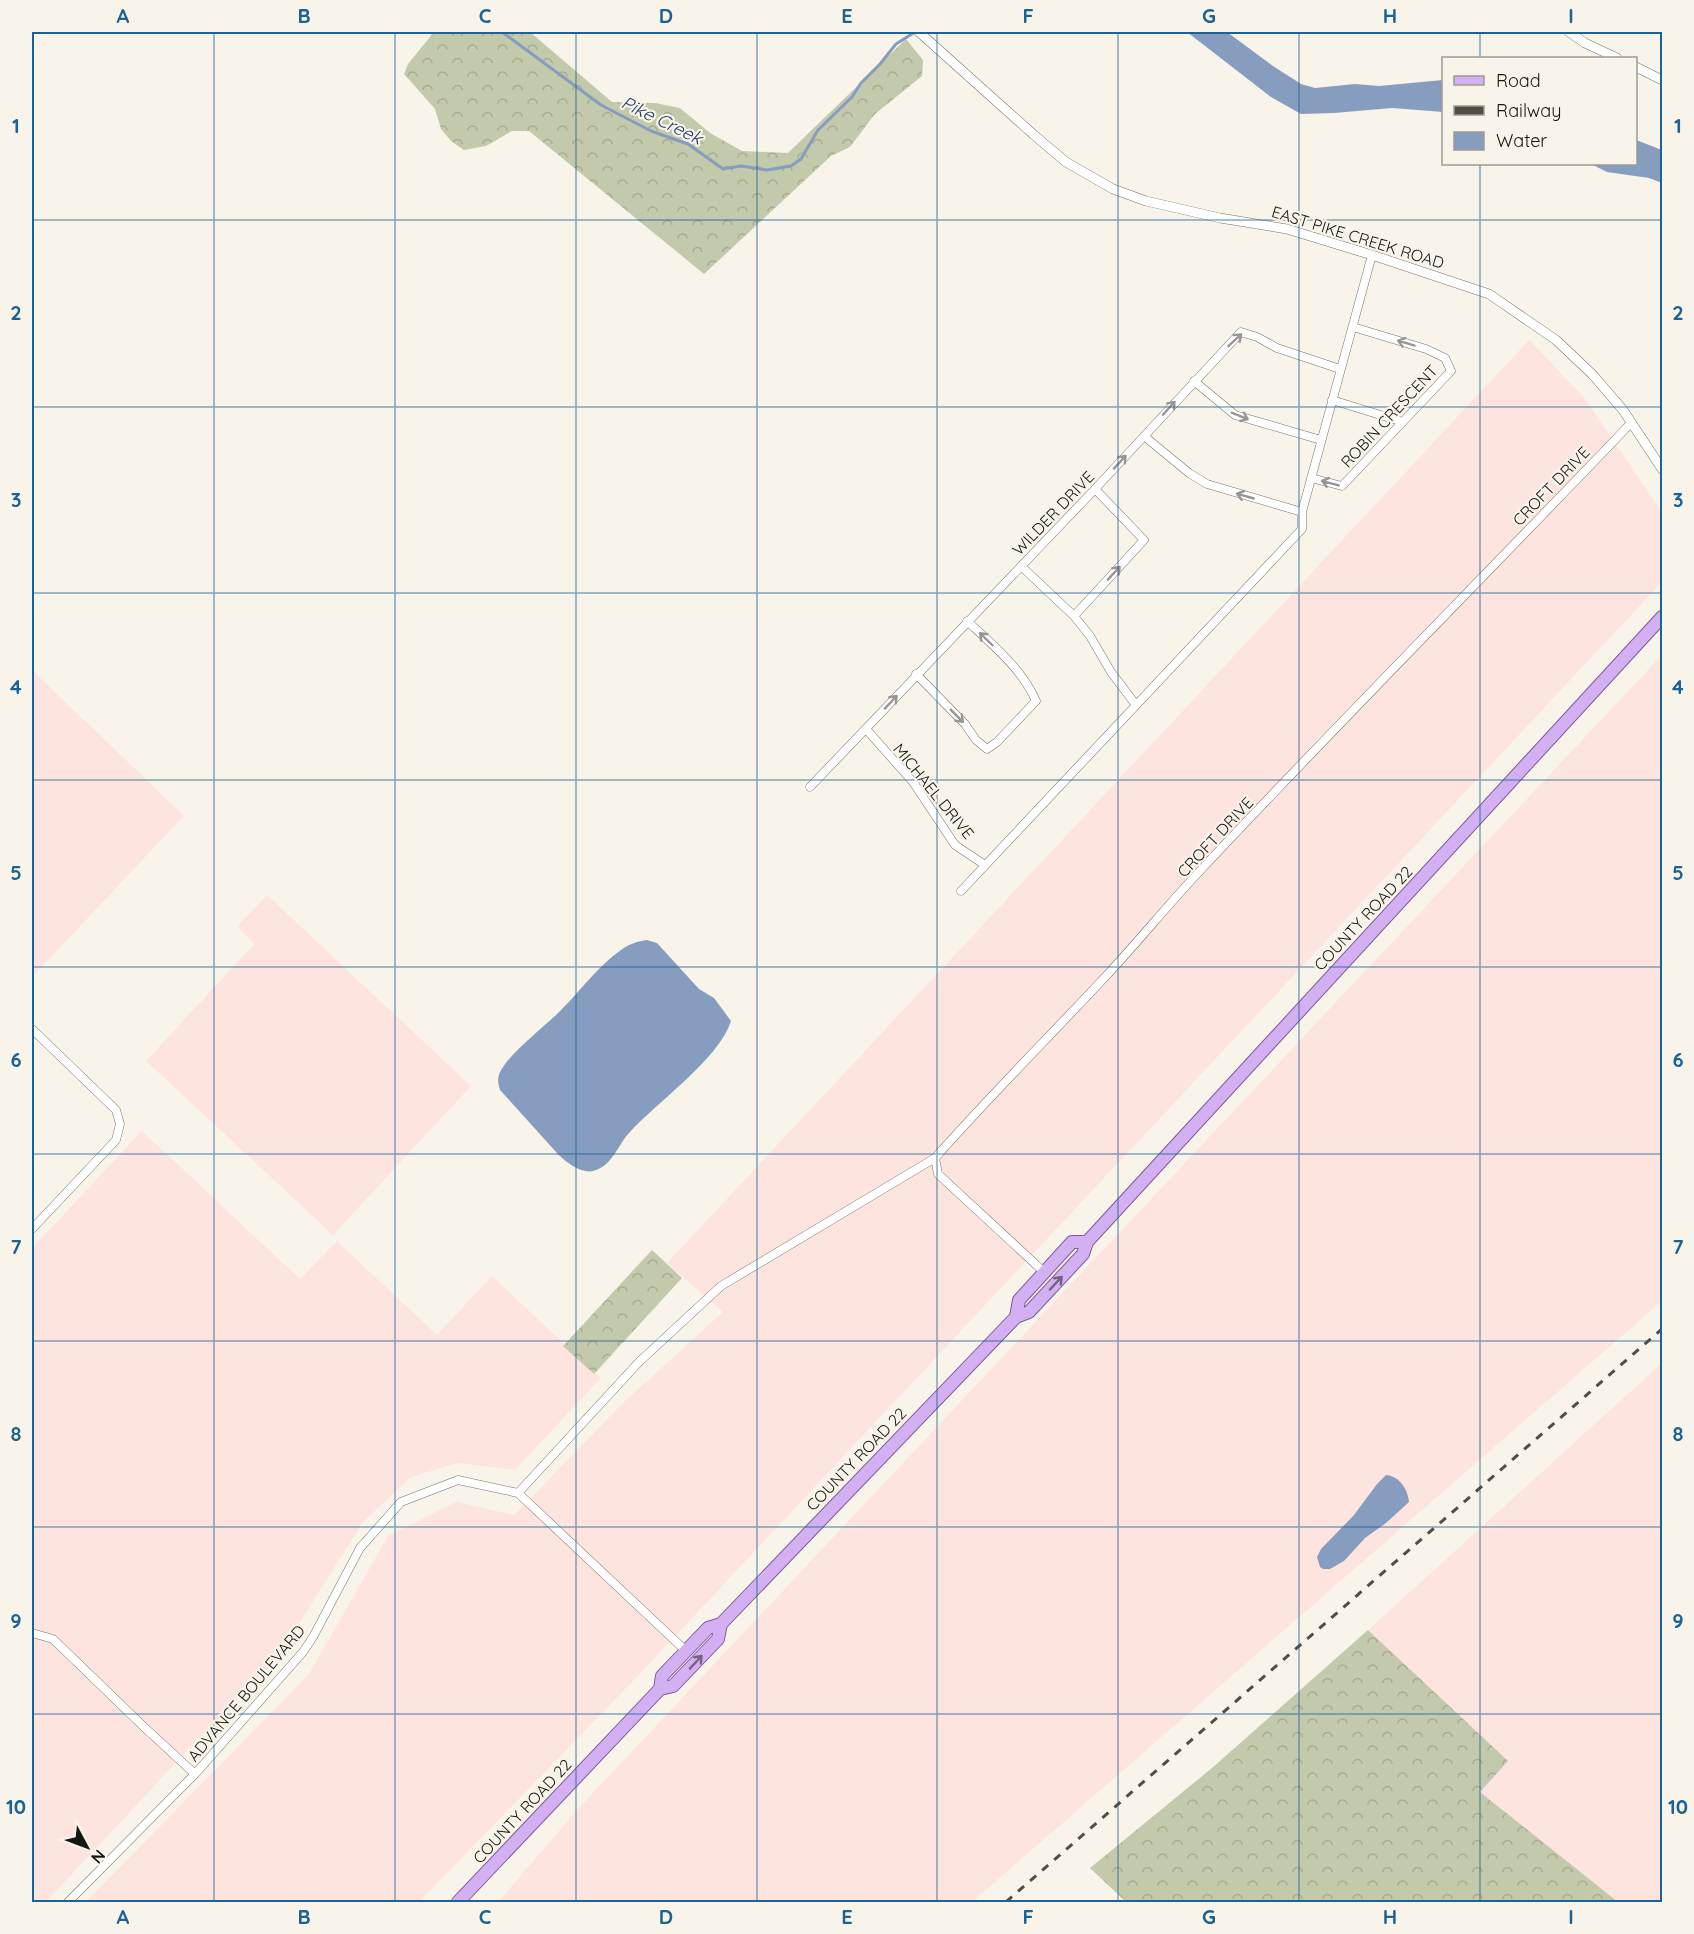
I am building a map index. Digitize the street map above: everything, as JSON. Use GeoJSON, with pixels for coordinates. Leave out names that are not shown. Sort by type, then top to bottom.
{"type":"FeatureCollection","features":[{"type":"Feature","properties":{"kind":"main road","name":"COUNTY ROAD 22"},"geometry":{"type":"LineString","coordinates":[[660,1689],[662,1676],[708,1628],[721,1624],[1016,1317],[1029,1312],[1083,1254],[1087,1242],[1662,617]]}},
{"type":"Feature","properties":{"kind":"main road","name":"COUNTY ROAD 22"},"geometry":{"type":"LineString","coordinates":[[1016,1317],[1018,1300],[1072,1242],[1087,1242]]}},
{"type":"Feature","properties":{"kind":"main road","name":"COUNTY ROAD 22"},"geometry":{"type":"LineString","coordinates":[[458,1902],[660,1689],[673,1686],[718,1639],[721,1624]]}},
{"type":"Feature","properties":{"kind":"street","name":"EAST PIKE CREEK ROAD"},"geometry":{"type":"LineString","coordinates":[[919,32],[1066,162],[1113,189],[1146,201],[1220,218],[1287,229],[1489,294],[1556,340],[1593,375],[1631,423],[1662,469]]}},
{"type":"Feature","properties":{"kind":"street"},"geometry":{"type":"LineString","coordinates":[[1569,32],[1585,43],[1615,57]]}},
{"type":"Feature","properties":{"kind":"street"},"geometry":{"type":"LineString","coordinates":[[1637,68],[1662,80]]}},
{"type":"Feature","properties":{"kind":"street"},"geometry":{"type":"LineString","coordinates":[[961,891],[1302,529],[1302,512],[1372,255]]}},
{"type":"Feature","properties":{"kind":"street","name":"ROBIN CRESCENT"},"geometry":{"type":"LineString","coordinates":[[1311,478],[1342,486],[1451,371],[1445,358],[1426,349],[1353,327]]}},
{"type":"Feature","properties":{"kind":"street","name":"WILDER DRIVE"},"geometry":{"type":"LineString","coordinates":[[810,787],[1095,489],[1241,332],[1257,337],[1277,348],[1340,369]]}},
{"type":"Feature","properties":{"kind":"street"},"geometry":{"type":"LineString","coordinates":[[1194,381],[1235,415],[1321,440]]}},
{"type":"Feature","properties":{"kind":"street"},"geometry":{"type":"LineString","coordinates":[[1332,400],[1403,422]]}},
{"type":"Feature","properties":{"kind":"street","name":"CROFT DRIVE"},"geometry":{"type":"LineString","coordinates":[[518,1493],[639,1362],[721,1286],[935,1158],[984,1103],[1106,976],[1203,867],[1447,611],[1631,423]]}},
{"type":"Feature","properties":{"kind":"street"},"geometry":{"type":"LineString","coordinates":[[1144,436],[1189,473],[1208,484],[1302,512]]}},
{"type":"Feature","properties":{"kind":"street"},"geometry":{"type":"LineString","coordinates":[[1074,616],[1144,540],[1095,489]]}},
{"type":"Feature","properties":{"kind":"street"},"geometry":{"type":"LineString","coordinates":[[1021,566],[1074,616],[1090,636],[1111,672],[1137,705]]}},
{"type":"Feature","properties":{"kind":"street"},"geometry":{"type":"LineString","coordinates":[[916,674],[965,723],[976,740],[987,749],[997,742],[1036,701],[1031,689],[1007,658],[967,621]]}},
{"type":"Feature","properties":{"kind":"street","name":"MICHAEL DRIVE"},"geometry":{"type":"LineString","coordinates":[[866,729],[913,783],[956,845],[985,865]]}},
{"type":"Feature","properties":{"kind":"street"},"geometry":{"type":"LineString","coordinates":[[32,1029],[110,1103],[116,1110],[120,1124],[116,1140],[32,1229]]}},
{"type":"Feature","properties":{"kind":"street"},"geometry":{"type":"LineString","coordinates":[[935,1158],[938,1174],[1044,1272]]}},
{"type":"Feature","properties":{"kind":"street","name":"ADVANCE BOULEVARD"},"geometry":{"type":"LineString","coordinates":[[68,1902],[195,1774],[303,1652],[360,1548],[401,1502],[458,1480],[518,1493]]}},
{"type":"Feature","properties":{"kind":"street"},"geometry":{"type":"LineString","coordinates":[[518,1493],[686,1652]]}},
{"type":"Feature","properties":{"kind":"street"},"geometry":{"type":"LineString","coordinates":[[32,1633],[53,1639],[195,1774]]}},
{"type":"Feature","properties":{"kind":"shaded area"},"geometry":{"type":"Polygon","coordinates":[[[1529,340],[1583,396],[1662,512],[1662,582],[636,1678],[419,1902],[86,1902],[309,1674],[388,1536],[456,1502],[514,1515],[625,1401],[723,1312],[667,1263],[1529,340]]]}},
{"type":"Feature","properties":{"kind":"shaded area"},"geometry":{"type":"Polygon","coordinates":[[[1662,655],[1662,1301],[972,1902],[498,1902],[576,1811],[1662,655]]]}},
{"type":"Feature","properties":{"kind":"shaded area"},"geometry":{"type":"Polygon","coordinates":[[[32,670],[184,816],[32,977],[32,670]]]}},
{"type":"Feature","properties":{"kind":"shaded area"},"geometry":{"type":"Polygon","coordinates":[[[267,895],[471,1086],[333,1235],[146,1061],[254,944],[237,927],[267,895]]]}},
{"type":"Feature","properties":{"kind":"shaded area"},"geometry":{"type":"Polygon","coordinates":[[[142,1131],[300,1279],[337,1241],[437,1335],[492,1276],[601,1378],[515,1470],[458,1463],[411,1477],[363,1522],[275,1662],[197,1740],[46,1902],[32,1902],[32,1248],[142,1131]]]}},
{"type":"Feature","properties":{"kind":"shaded area"},"geometry":{"type":"Polygon","coordinates":[[[1662,1363],[1662,1902],[1618,1902],[1480,1792],[1507,1761],[1368,1630],[1662,1363]]]}},
{"type":"Feature","properties":{"kind":"green space"},"geometry":{"type":"Polygon","coordinates":[[[434,32],[530,32],[612,102],[655,103],[680,108],[710,133],[742,151],[788,153],[906,39],[923,60],[922,76],[875,114],[850,147],[831,156],[704,274],[529,131],[512,131],[486,146],[464,150],[451,141],[441,129],[435,109],[404,74],[408,64],[434,32]]]}},
{"type":"Feature","properties":{"kind":"green space"},"geometry":{"type":"Polygon","coordinates":[[[652,1250],[682,1278],[594,1374],[563,1346],[652,1250]]]}},
{"type":"Feature","properties":{"kind":"green space"},"geometry":{"type":"Polygon","coordinates":[[[1368,1630],[1508,1761],[1480,1792],[1618,1902],[1126,1902],[1090,1868],[1212,1768],[1368,1630]]]}},
{"type":"Feature","properties":{"kind":"water"},"geometry":{"type":"Polygon","coordinates":[[[1187,32],[1227,32],[1301,84],[1315,88],[1355,84],[1379,86],[1442,80],[1442,112],[1392,108],[1301,114],[1271,97],[1187,32]]]}},
{"type":"Feature","properties":{"kind":"water"},"geometry":{"type":"Polygon","coordinates":[[[1637,140],[1662,150],[1662,183],[1649,178],[1607,172],[1593,165],[1637,165],[1637,140]]]}},
{"type":"Feature","properties":{"kind":"water"},"geometry":{"type":"Polygon","coordinates":[[[647,940],[657,943],[699,989],[714,998],[731,1021],[714,1050],[701,1065],[629,1133],[607,1163],[596,1170],[585,1171],[574,1167],[559,1156],[500,1090],[499,1074],[512,1056],[562,1009],[605,963],[627,946],[647,940]]]}},
{"type":"Feature","properties":{"kind":"water"},"geometry":{"type":"Polygon","coordinates":[[[1386,1475],[1402,1484],[1409,1502],[1365,1538],[1344,1561],[1330,1569],[1320,1567],[1317,1557],[1321,1549],[1354,1515],[1386,1475]]]}},
{"type":"Feature","properties":{"kind":"waterway","name":"Pike Creek"},"geometry":{"type":"LineString","coordinates":[[502,32],[601,105],[651,131],[688,144],[723,169],[741,166],[767,170],[791,166],[801,159],[818,130],[852,97],[861,83],[896,44],[915,32]]}},
{"type":"Feature","properties":{"kind":"railway"},"geometry":{"type":"LineString","coordinates":[[1006,1902],[1662,1329]]}}]}
